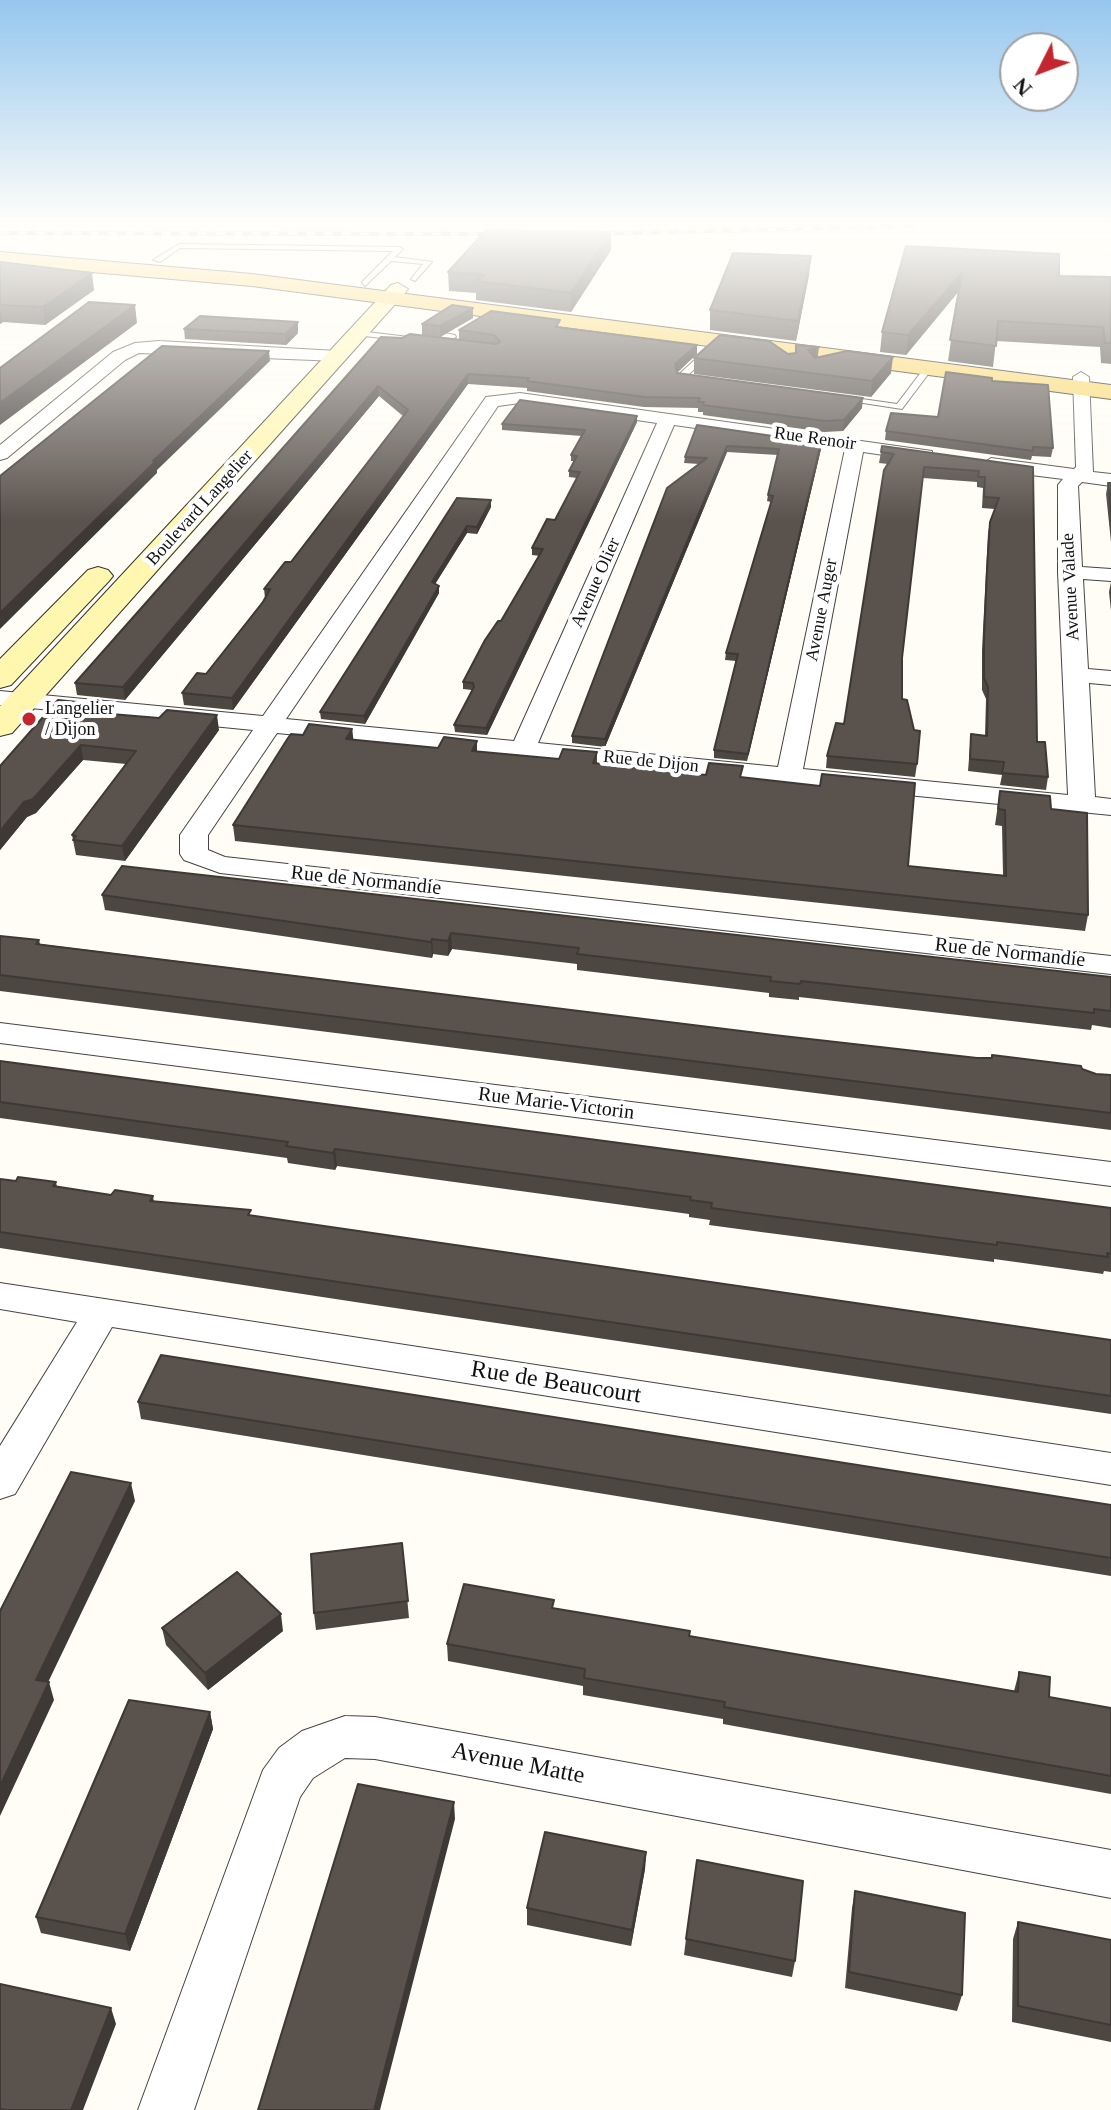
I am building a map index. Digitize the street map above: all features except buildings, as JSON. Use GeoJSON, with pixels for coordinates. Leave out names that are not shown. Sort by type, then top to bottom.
{"type":"FeatureCollection","features":[{"type":"Feature","properties":{"kind":"main road","name":"Boulevard Langelier"},"geometry":{"type":"LineString","coordinates":[[171,500],[310,354],[345,324]]}},
{"type":"Feature","properties":{"kind":"main road","name":"Boulevard Langelier"},"geometry":{"type":"LineString","coordinates":[[8,692],[338,356],[364,324]]}},
{"type":"Feature","properties":{"kind":"main road"},"geometry":{"type":"LineString","coordinates":[[440,324],[448,330],[462,324]]}},
{"type":"Feature","properties":{"kind":"main road"},"geometry":{"type":"LineString","coordinates":[[613,324],[695,333],[779,355],[838,363],[1082,383],[1111,381]]}},
{"type":"Feature","properties":{"kind":"main road"},"geometry":{"type":"LineString","coordinates":[[635,324],[1082,383],[1111,392]]}},
{"type":"Feature","properties":{"kind":"main road","name":"Boulevard Langelier"},"geometry":{"type":"LineString","coordinates":[[0,726],[8,692],[118,555]]}},
{"type":"Feature","properties":{"kind":"street"},"geometry":{"type":"LineString","coordinates":[[0,454],[119,356],[147,346],[338,356]]}},
{"type":"Feature","properties":{"kind":"street","name":"Avenue Valade"},"geometry":{"type":"LineString","coordinates":[[1082,383],[1086,468],[1068,485],[1069,572],[1082,804]]}},
{"type":"Feature","properties":{"kind":"street","name":"Rue de Normandie"},"geometry":{"type":"LineString","coordinates":[[520,398],[501,398],[487,404],[272,725],[194,835],[194,854],[205,861],[1111,965]]}},
{"type":"Feature","properties":{"kind":"street","name":"Rue Renoir"},"geometry":{"type":"LineString","coordinates":[[520,398],[1111,480]]}},
{"type":"Feature","properties":{"kind":"street","name":"Avenue Olier"},"geometry":{"type":"LineString","coordinates":[[523,749],[668,418]]}},
{"type":"Feature","properties":{"kind":"street","name":"Avenue Auger"},"geometry":{"type":"LineString","coordinates":[[789,775],[855,445]]}},
{"type":"Feature","properties":{"kind":"street"},"geometry":{"type":"LineString","coordinates":[[1069,572],[1111,575]]}},
{"type":"Feature","properties":{"kind":"street"},"geometry":{"type":"LineString","coordinates":[[1076,675],[1111,678]]}},
{"type":"Feature","properties":{"kind":"street","name":"Rue de Dijon"},"geometry":{"type":"LineString","coordinates":[[8,692],[272,725],[1111,807]]}},
{"type":"Feature","properties":{"kind":"street","name":"Rue Marie-Victorin"},"geometry":{"type":"LineString","coordinates":[[0,1033],[1111,1174]]}},
{"type":"Feature","properties":{"kind":"street","name":"Rue de Beaucourt"},"geometry":{"type":"LineString","coordinates":[[0,1296],[1111,1469]]}},
{"type":"Feature","properties":{"kind":"street"},"geometry":{"type":"LineString","coordinates":[[0,1482],[102,1312]]}},
{"type":"Feature","properties":{"kind":"street","name":"Avenue Matte"},"geometry":{"type":"LineString","coordinates":[[166,2110],[280,1786],[296,1763],[307,1754],[345,1737],[390,1741],[1111,1874]]}},
{"type":"Feature","properties":{"kind":"lane"},"geometry":{"type":"LineString","coordinates":[[359,333],[404,338],[448,330]]}},
{"type":"Feature","properties":{"kind":"lane"},"geometry":{"type":"LineString","coordinates":[[404,338],[415,331],[426,333]]}},
{"type":"Feature","properties":{"kind":"lane"},"geometry":{"type":"LineString","coordinates":[[711,382],[680,378],[720,342]]}},
{"type":"Feature","properties":{"kind":"lane"},"geometry":{"type":"LineString","coordinates":[[837,398],[899,407],[928,369]]}},
{"type":"Feature","properties":{"kind":"place","name":"Langelier / Dijon"},"geometry":{"type":"Point","coordinates":[29,719]}}]}
